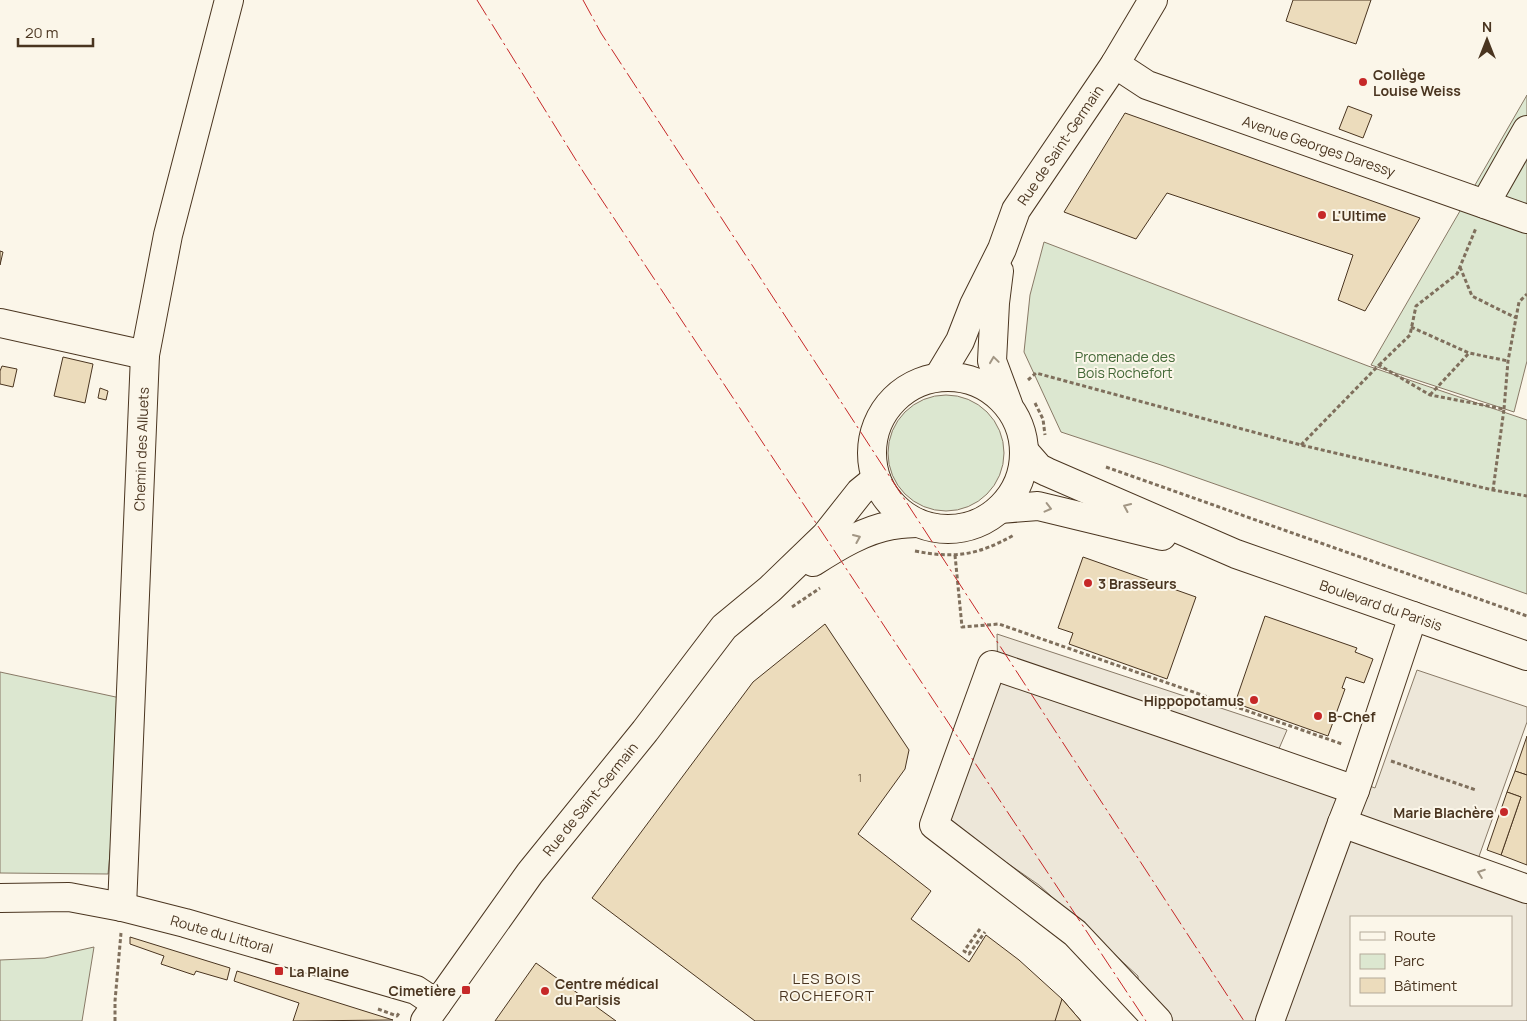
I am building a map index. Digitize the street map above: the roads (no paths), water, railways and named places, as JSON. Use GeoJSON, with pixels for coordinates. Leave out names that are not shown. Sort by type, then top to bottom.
{"type":"FeatureCollection","features":[{"type":"Feature","properties":{"kind":"street","name":"Chemin des Alluets"},"geometry":{"type":"LineString","coordinates":[[122,907],[145,355],[168,236],[229,0]]}},
{"type":"Feature","properties":{"kind":"street","name":"Rue de Saint-Germain"},"geometry":{"type":"LineString","coordinates":[[939,376],[960,341],[974,306],[1002,249],[1016,210],[1115,64],[1153,0]]}},
{"type":"Feature","properties":{"kind":"street","name":"Avenue Georges Daressy"},"geometry":{"type":"LineString","coordinates":[[1115,64],[1147,85],[1527,219]]}},
{"type":"Feature","properties":{"kind":"street"},"geometry":{"type":"LineString","coordinates":[[1485,204],[1527,130]]}},
{"type":"Feature","properties":{"kind":"street"},"geometry":{"type":"LineString","coordinates":[[1002,249],[995,303],[992,361],[1009,406],[1021,428],[1025,452],[1022,472],[1014,492],[1000,509],[982,522],[960,528],[938,529],[917,523],[899,512],[885,497],[876,479],[871,456],[873,434],[882,412],[897,395],[917,382],[939,376],[959,376],[978,382],[995,392],[1009,406]]}},
{"type":"Feature","properties":{"kind":"street"},"geometry":{"type":"LineString","coordinates":[[0,323],[145,355]]}},
{"type":"Feature","properties":{"kind":"street","name":"Boulevard du Parisis"},"geometry":{"type":"LineString","coordinates":[[1025,452],[1039,468],[1047,472],[1236,554],[1527,656]]}},
{"type":"Feature","properties":{"kind":"street","name":"Rue de Saint-Germain"},"geometry":{"type":"LineString","coordinates":[[431,1012],[530,873],[645,731],[724,627],[770,589],[826,535],[860,492],[876,479]]}},
{"type":"Feature","properties":{"kind":"street","name":"Boulevard du Parisis"},"geometry":{"type":"LineString","coordinates":[[1000,509],[1038,506],[1236,554]]}},
{"type":"Feature","properties":{"kind":"street","name":"Rue de Saint-Germain"},"geometry":{"type":"LineString","coordinates":[[770,589],[841,544],[892,525],[917,523]]}},
{"type":"Feature","properties":{"kind":"street"},"geometry":{"type":"LineString","coordinates":[[1270,1021],[1368,753],[1412,616]]}},
{"type":"Feature","properties":{"kind":"street"},"geometry":{"type":"LineString","coordinates":[[1158,1021],[1075,933],[934,824],[992,665],[1355,790]]}},
{"type":"Feature","properties":{"kind":"street"},"geometry":{"type":"LineString","coordinates":[[1342,823],[1527,889]]}},
{"type":"Feature","properties":{"kind":"street","name":"Route du Littoral"},"geometry":{"type":"LineString","coordinates":[[0,898],[69,897],[185,922],[416,990],[431,1012]]}},
{"type":"Feature","properties":{"kind":"place","name":"Collège Louise Weiss"},"geometry":{"type":"Point","coordinates":[1363,82]}},
{"type":"Feature","properties":{"kind":"place","name":"L'Ultime"},"geometry":{"type":"Point","coordinates":[1322,215]}},
{"type":"Feature","properties":{"kind":"place","name":"3 Brasseurs"},"geometry":{"type":"Point","coordinates":[1088,583]}},
{"type":"Feature","properties":{"kind":"place","name":"Hippopotamus"},"geometry":{"type":"Point","coordinates":[1254,700]}},
{"type":"Feature","properties":{"kind":"place","name":"B-Chef"},"geometry":{"type":"Point","coordinates":[1318,716]}},
{"type":"Feature","properties":{"kind":"place","name":"Marie Blachère"},"geometry":{"type":"Point","coordinates":[1504,812]}},
{"type":"Feature","properties":{"kind":"place","name":"La Plaine"},"geometry":{"type":"Point","coordinates":[279,971]}},
{"type":"Feature","properties":{"kind":"place","name":"Cimetière"},"geometry":{"type":"Point","coordinates":[466,990]}},
{"type":"Feature","properties":{"kind":"place","name":"Centre médical du Parisis"},"geometry":{"type":"Point","coordinates":[545,991]}},
{"type":"Feature","properties":{"kind":"district","name":"LES BOIS ROCHEFORT"},"geometry":{"type":"Point","coordinates":[827,986]}},
{"type":"Feature","properties":{"kind":"park label","name":"Promenade des Bois Rochefort"},"geometry":{"type":"Point","coordinates":[1125,364]}}]}
